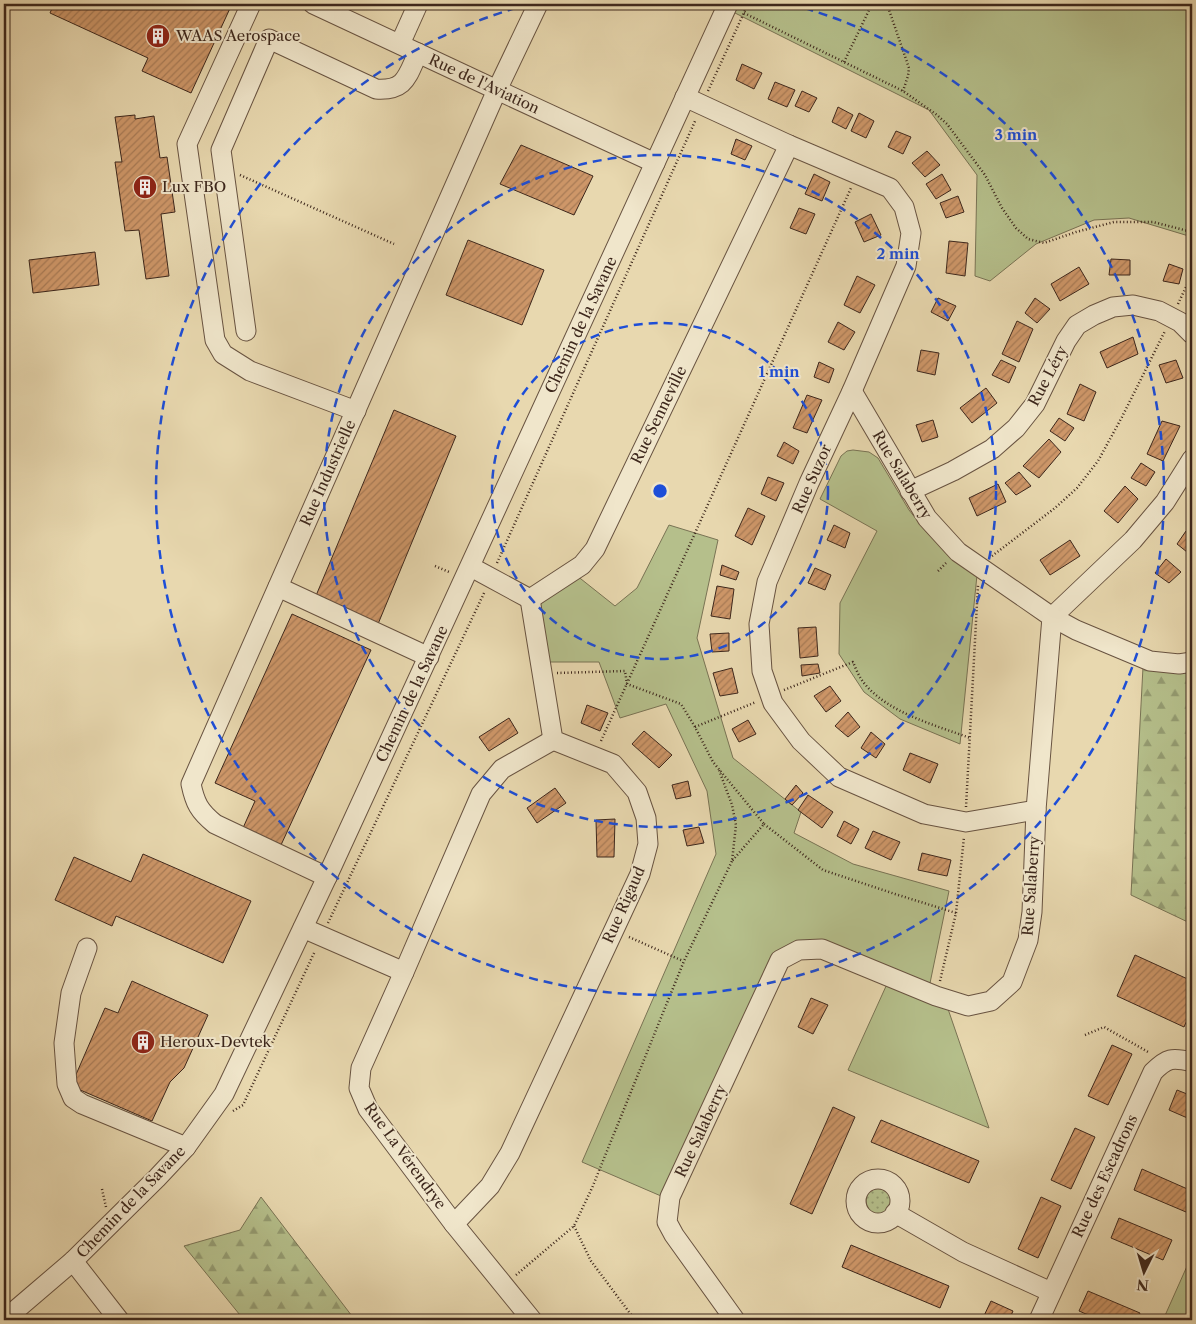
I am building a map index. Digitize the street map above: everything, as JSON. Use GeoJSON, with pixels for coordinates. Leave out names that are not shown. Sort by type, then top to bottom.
{"type":"FeatureCollection","features":[{"type":"Feature","properties":{"kind":"street"},"geometry":{"type":"LineString","coordinates":[[251,4],[187,144],[215,340],[223,354],[250,370],[356,411]]}},
{"type":"Feature","properties":{"kind":"street","name":"Rue de l'Aviation"},"geometry":{"type":"LineString","coordinates":[[313,4],[655,163]]}},
{"type":"Feature","properties":{"kind":"street"},"geometry":{"type":"LineString","coordinates":[[400,44],[418,4]]}},
{"type":"Feature","properties":{"kind":"street","name":"Rue Industrielle"},"geometry":{"type":"LineString","coordinates":[[328,877],[215,824],[204,815],[195,803],[191,784],[497,90],[538,4]]}},
{"type":"Feature","properties":{"kind":"street","name":"Chemin de la Savane"},"geometry":{"type":"LineString","coordinates":[[4,1320],[73,1261],[157,1178],[186,1147],[224,1094],[328,877],[429,657],[463,571],[655,163],[694,101],[736,8]]}},
{"type":"Feature","properties":{"kind":"street"},"geometry":{"type":"LineString","coordinates":[[246,331],[221,150],[269,39],[376,89],[388,90],[403,83],[418,53]]}},
{"type":"Feature","properties":{"kind":"street","name":"Rue Suzor"},"geometry":{"type":"LineString","coordinates":[[694,101],[789,145],[890,188],[904,207],[911,233],[906,266],[767,582],[759,624],[762,671],[773,703],[802,741],[838,777],[924,814],[966,822],[1036,810]]}},
{"type":"Feature","properties":{"kind":"street","name":"Rue Senneville"},"geometry":{"type":"LineString","coordinates":[[530,599],[582,565],[595,549],[789,145]]}},
{"type":"Feature","properties":{"kind":"street","name":"Rue Léry"},"geometry":{"type":"LineString","coordinates":[[910,491],[953,471],[992,449],[1016,428],[1035,404],[1066,341],[1078,325],[1094,314],[1133,304],[1159,311],[1180,322],[1192,334]]}},
{"type":"Feature","properties":{"kind":"street","name":"Rue Salaberry"},"geometry":{"type":"LineString","coordinates":[[735,1320],[674,1235],[667,1222],[670,1197],[780,960],[799,950],[822,949],[936,996],[968,1006],[991,1001],[1012,982],[1028,940],[1032,912],[1036,810],[1052,617],[958,552],[927,518],[852,391]]}},
{"type":"Feature","properties":{"kind":"street"},"geometry":{"type":"LineString","coordinates":[[1192,459],[1165,502],[1134,540],[1052,617],[1076,630],[1150,661],[1179,664],[1192,662]]}},
{"type":"Feature","properties":{"kind":"street"},"geometry":{"type":"LineString","coordinates":[[463,571],[530,599],[553,740]]}},
{"type":"Feature","properties":{"kind":"street"},"geometry":{"type":"LineString","coordinates":[[278,587],[429,657]]}},
{"type":"Feature","properties":{"kind":"street","name":"Rue Rigaud"},"geometry":{"type":"LineString","coordinates":[[454,1224],[490,1186],[510,1153],[640,874],[648,844],[646,818],[637,792],[613,764],[553,740]]}},
{"type":"Feature","properties":{"kind":"street","name":"Rue La Vérendrye"},"geometry":{"type":"LineString","coordinates":[[532,1320],[454,1224],[368,1109],[359,1088],[360,1068],[481,794],[502,769],[553,740]]}},
{"type":"Feature","properties":{"kind":"street"},"geometry":{"type":"LineString","coordinates":[[303,928],[404,972]]}},
{"type":"Feature","properties":{"kind":"street"},"geometry":{"type":"LineString","coordinates":[[87,948],[71,992],[64,1043],[67,1084],[73,1098],[82,1104],[186,1147]]}},
{"type":"Feature","properties":{"kind":"street"},"geometry":{"type":"LineString","coordinates":[[1164,1062],[1179,1058],[1192,1062]]}},
{"type":"Feature","properties":{"kind":"street","name":"Rue des Escadrons"},"geometry":{"type":"LineString","coordinates":[[1039,1320],[1153,1072],[1164,1062]]}},
{"type":"Feature","properties":{"kind":"street"},"geometry":{"type":"LineString","coordinates":[[896,1213],[963,1252],[1051,1292]]}},
{"type":"Feature","properties":{"kind":"street"},"geometry":{"type":"LineString","coordinates":[[73,1261],[119,1320]]}},
{"type":"Feature","properties":{"kind":"path"},"geometry":{"type":"LineString","coordinates":[[495,566],[694,101],[736,8],[748,4]]}},
{"type":"Feature","properties":{"kind":"path"},"geometry":{"type":"LineString","coordinates":[[844,62],[872,4]]}},
{"type":"Feature","properties":{"kind":"path"},"geometry":{"type":"LineString","coordinates":[[886,4],[909,68],[903,91]]}},
{"type":"Feature","properties":{"kind":"path"},"geometry":{"type":"LineString","coordinates":[[736,8],[903,91],[937,115],[947,124],[985,175],[1002,208],[1028,239],[1044,243],[1114,222],[1153,222],[1192,232]]}},
{"type":"Feature","properties":{"kind":"path"},"geometry":{"type":"LineString","coordinates":[[223,168],[394,244]]}},
{"type":"Feature","properties":{"kind":"path"},"geometry":{"type":"LineString","coordinates":[[594,756],[857,174]]}},
{"type":"Feature","properties":{"kind":"path"},"geometry":{"type":"LineString","coordinates":[[936,996],[956,913],[966,822],[978,567],[1055,508],[1077,488],[1098,461],[1172,318],[1192,274]]}},
{"type":"Feature","properties":{"kind":"path"},"geometry":{"type":"LineString","coordinates":[[435,566],[463,571]]}},
{"type":"Feature","properties":{"kind":"path"},"geometry":{"type":"LineString","coordinates":[[208,1116],[232,1112],[244,1105],[486,589],[481,591]]}},
{"type":"Feature","properties":{"kind":"path"},"geometry":{"type":"LineString","coordinates":[[695,727],[853,662],[863,682],[880,699],[908,715],[970,738]]}},
{"type":"Feature","properties":{"kind":"path"},"geometry":{"type":"LineString","coordinates":[[543,674],[625,671],[627,684]]}},
{"type":"Feature","properties":{"kind":"path"},"geometry":{"type":"LineString","coordinates":[[627,684],[681,704],[713,762],[764,824],[823,870],[956,913]]}},
{"type":"Feature","properties":{"kind":"path"},"geometry":{"type":"LineString","coordinates":[[719,770],[732,805],[736,825],[732,861]]}},
{"type":"Feature","properties":{"kind":"path"},"geometry":{"type":"LineString","coordinates":[[504,1285],[574,1226],[596,1179],[684,961],[732,861],[764,824]]}},
{"type":"Feature","properties":{"kind":"path"},"geometry":{"type":"LineString","coordinates":[[614,930],[684,961]]}},
{"type":"Feature","properties":{"kind":"path"},"geometry":{"type":"LineString","coordinates":[[1085,1035],[1104,1027],[1164,1062]]}},
{"type":"Feature","properties":{"kind":"path"},"geometry":{"type":"LineString","coordinates":[[574,1226],[590,1261],[635,1320]]}},
{"type":"Feature","properties":{"kind":"path"},"geometry":{"type":"LineString","coordinates":[[1191,1320],[1192,1316]]}},
{"type":"Feature","properties":{"kind":"green space"},"geometry":{"type":"Polygon","coordinates":[[[737,4],[1192,4],[1192,237],[1129,218],[1094,220],[1036,244],[990,281],[975,276],[977,175],[929,110],[733,12],[737,4]]]}},
{"type":"Feature","properties":{"kind":"green space"},"geometry":{"type":"Polygon","coordinates":[[[847,451],[869,452],[878,458],[909,510],[928,534],[977,575],[960,744],[900,719],[864,692],[839,654],[840,603],[877,531],[820,499],[841,456],[847,451]]]}},
{"type":"Feature","properties":{"kind":"green space"},"geometry":{"type":"Polygon","coordinates":[[[669,525],[718,540],[697,638],[733,758],[801,812],[794,833],[853,864],[949,891],[929,988],[792,946],[661,1196],[582,1162],[716,854],[707,791],[666,704],[620,718],[599,662],[549,662],[538,594],[576,575],[615,606],[637,588],[669,525]]]}},
{"type":"Feature","properties":{"kind":"green space"},"geometry":{"type":"Polygon","coordinates":[[[1192,662],[1192,924],[1131,895],[1143,667],[1192,662]]]}},
{"type":"Feature","properties":{"kind":"green space"},"geometry":{"type":"Polygon","coordinates":[[[887,984],[948,1009],[989,1128],[848,1070],[887,984]]]}},
{"type":"Feature","properties":{"kind":"green space"},"geometry":{"type":"Polygon","coordinates":[[[880,1187],[890,1191],[894,1201],[890,1211],[880,1215],[870,1211],[866,1201],[870,1191],[880,1187]]]}},
{"type":"Feature","properties":{"kind":"green space"},"geometry":{"type":"Polygon","coordinates":[[[261,1197],[355,1320],[244,1320],[184,1246],[240,1230],[261,1197]]]}},
{"type":"Feature","properties":{"kind":"green space"},"geometry":{"type":"Polygon","coordinates":[[[1192,1255],[1192,1320],[1163,1320],[1192,1255]]]}},
{"type":"Feature","properties":{"kind":"building","name":"WAAS Aerospace"},"geometry":{"type":"Polygon","coordinates":[[[54,4],[232,4],[191,93],[142,71],[148,58],[50,13],[54,4]]]}},
{"type":"Feature","properties":{"kind":"building"},"geometry":{"type":"Polygon","coordinates":[[[742,64],[762,73],[754,89],[736,80],[742,64]]]}},
{"type":"Feature","properties":{"kind":"building"},"geometry":{"type":"Polygon","coordinates":[[[775,82],[795,90],[787,107],[768,99],[775,82]]]}},
{"type":"Feature","properties":{"kind":"building"},"geometry":{"type":"Polygon","coordinates":[[[802,91],[817,98],[809,112],[795,106],[802,91]]]}},
{"type":"Feature","properties":{"kind":"building"},"geometry":{"type":"Polygon","coordinates":[[[838,107],[853,115],[846,129],[832,122],[838,107]]]}},
{"type":"Feature","properties":{"kind":"building"},"geometry":{"type":"Polygon","coordinates":[[[859,113],[874,121],[866,138],[851,131],[859,113]]]}},
{"type":"Feature","properties":{"kind":"building","name":"Lux FBO"},"geometry":{"type":"Polygon","coordinates":[[[135,115],[135,119],[154,116],[160,158],[167,157],[175,212],[161,214],[169,276],[146,279],[139,230],[125,231],[115,162],[122,162],[115,117],[135,115]]]}},
{"type":"Feature","properties":{"kind":"building"},"geometry":{"type":"Polygon","coordinates":[[[896,131],[911,137],[903,154],[888,147],[896,131]]]}},
{"type":"Feature","properties":{"kind":"building"},"geometry":{"type":"Polygon","coordinates":[[[736,139],[752,146],[745,160],[731,154],[736,139]]]}},
{"type":"Feature","properties":{"kind":"building"},"geometry":{"type":"Polygon","coordinates":[[[521,145],[593,176],[574,215],[500,184],[521,145]]]}},
{"type":"Feature","properties":{"kind":"building"},"geometry":{"type":"Polygon","coordinates":[[[927,151],[940,165],[925,177],[912,163],[927,151]]]}},
{"type":"Feature","properties":{"kind":"building"},"geometry":{"type":"Polygon","coordinates":[[[814,174],[830,182],[822,201],[805,194],[814,174]]]}},
{"type":"Feature","properties":{"kind":"building"},"geometry":{"type":"Polygon","coordinates":[[[942,174],[951,190],[936,199],[926,184],[942,174]]]}},
{"type":"Feature","properties":{"kind":"building"},"geometry":{"type":"Polygon","coordinates":[[[958,196],[964,212],[946,218],[940,203],[958,196]]]}},
{"type":"Feature","properties":{"kind":"building"},"geometry":{"type":"Polygon","coordinates":[[[799,208],[815,214],[806,234],[790,228],[799,208]]]}},
{"type":"Feature","properties":{"kind":"building"},"geometry":{"type":"Polygon","coordinates":[[[871,214],[881,235],[864,242],[855,222],[871,214]]]}},
{"type":"Feature","properties":{"kind":"building"},"geometry":{"type":"Polygon","coordinates":[[[468,240],[544,270],[522,325],[446,295],[468,240]]]}},
{"type":"Feature","properties":{"kind":"building"},"geometry":{"type":"Polygon","coordinates":[[[949,241],[968,243],[965,276],[946,273],[949,241]]]}},
{"type":"Feature","properties":{"kind":"building"},"geometry":{"type":"Polygon","coordinates":[[[95,252],[99,285],[33,293],[29,260],[95,252]]]}},
{"type":"Feature","properties":{"kind":"building"},"geometry":{"type":"Polygon","coordinates":[[[1111,259],[1130,260],[1130,275],[1109,275],[1111,259]]]}},
{"type":"Feature","properties":{"kind":"building"},"geometry":{"type":"Polygon","coordinates":[[[1169,264],[1183,269],[1179,284],[1163,281],[1169,264]]]}},
{"type":"Feature","properties":{"kind":"building"},"geometry":{"type":"Polygon","coordinates":[[[1079,267],[1089,284],[1060,301],[1051,284],[1079,267]]]}},
{"type":"Feature","properties":{"kind":"building"},"geometry":{"type":"Polygon","coordinates":[[[857,276],[875,285],[860,313],[844,305],[857,276]]]}},
{"type":"Feature","properties":{"kind":"building"},"geometry":{"type":"Polygon","coordinates":[[[938,298],[956,306],[948,321],[931,312],[938,298]]]}},
{"type":"Feature","properties":{"kind":"building"},"geometry":{"type":"Polygon","coordinates":[[[1035,298],[1050,309],[1037,323],[1025,313],[1035,298]]]}},
{"type":"Feature","properties":{"kind":"building"},"geometry":{"type":"Polygon","coordinates":[[[1017,321],[1033,329],[1019,362],[1002,354],[1017,321]]]}},
{"type":"Feature","properties":{"kind":"building"},"geometry":{"type":"Polygon","coordinates":[[[838,322],[855,332],[844,350],[828,342],[838,322]]]}},
{"type":"Feature","properties":{"kind":"building"},"geometry":{"type":"Polygon","coordinates":[[[1133,337],[1138,354],[1107,368],[1100,352],[1133,337]]]}},
{"type":"Feature","properties":{"kind":"building"},"geometry":{"type":"Polygon","coordinates":[[[921,350],[939,353],[935,375],[917,371],[921,350]]]}},
{"type":"Feature","properties":{"kind":"building"},"geometry":{"type":"Polygon","coordinates":[[[1001,360],[1016,367],[1009,383],[992,375],[1001,360]]]}},
{"type":"Feature","properties":{"kind":"building"},"geometry":{"type":"Polygon","coordinates":[[[1176,360],[1183,378],[1166,383],[1159,365],[1176,360]]]}},
{"type":"Feature","properties":{"kind":"building"},"geometry":{"type":"Polygon","coordinates":[[[819,362],[834,369],[829,383],[814,377],[819,362]]]}},
{"type":"Feature","properties":{"kind":"building"},"geometry":{"type":"Polygon","coordinates":[[[1080,384],[1096,392],[1084,421],[1067,414],[1080,384]]]}},
{"type":"Feature","properties":{"kind":"building"},"geometry":{"type":"Polygon","coordinates":[[[986,388],[997,403],[972,423],[960,408],[986,388]]]}},
{"type":"Feature","properties":{"kind":"building"},"geometry":{"type":"Polygon","coordinates":[[[807,395],[822,400],[807,433],[793,428],[807,395]]]}},
{"type":"Feature","properties":{"kind":"building"},"geometry":{"type":"Polygon","coordinates":[[[394,410],[456,436],[378,624],[315,598],[394,410]]]}},
{"type":"Feature","properties":{"kind":"building"},"geometry":{"type":"Polygon","coordinates":[[[1059,418],[1074,428],[1065,441],[1050,431],[1059,418]]]}},
{"type":"Feature","properties":{"kind":"building"},"geometry":{"type":"Polygon","coordinates":[[[933,420],[938,437],[922,442],[916,425],[933,420]]]}},
{"type":"Feature","properties":{"kind":"building"},"geometry":{"type":"Polygon","coordinates":[[[1162,421],[1180,426],[1163,461],[1147,454],[1162,421]]]}},
{"type":"Feature","properties":{"kind":"building"},"geometry":{"type":"Polygon","coordinates":[[[1049,439],[1061,452],[1039,478],[1023,466],[1049,439]]]}},
{"type":"Feature","properties":{"kind":"building"},"geometry":{"type":"Polygon","coordinates":[[[784,442],[799,451],[793,464],[777,456],[784,442]]]}},
{"type":"Feature","properties":{"kind":"building"},"geometry":{"type":"Polygon","coordinates":[[[1141,463],[1155,472],[1146,486],[1131,478],[1141,463]]]}},
{"type":"Feature","properties":{"kind":"building"},"geometry":{"type":"Polygon","coordinates":[[[1019,472],[1031,486],[1016,495],[1005,483],[1019,472]]]}},
{"type":"Feature","properties":{"kind":"building"},"geometry":{"type":"Polygon","coordinates":[[[768,477],[784,483],[776,501],[761,494],[768,477]]]}},
{"type":"Feature","properties":{"kind":"building"},"geometry":{"type":"Polygon","coordinates":[[[998,484],[1006,502],[977,516],[969,498],[998,484]]]}},
{"type":"Feature","properties":{"kind":"building"},"geometry":{"type":"Polygon","coordinates":[[[1125,486],[1138,499],[1118,523],[1104,511],[1125,486]]]}},
{"type":"Feature","properties":{"kind":"building"},"geometry":{"type":"Polygon","coordinates":[[[748,508],[765,516],[752,545],[735,536],[748,508]]]}},
{"type":"Feature","properties":{"kind":"building"},"geometry":{"type":"Polygon","coordinates":[[[834,525],[850,533],[845,548],[827,540],[834,525]]]}},
{"type":"Feature","properties":{"kind":"building"},"geometry":{"type":"Polygon","coordinates":[[[1186,531],[1192,535],[1192,556],[1177,544],[1186,531]]]}},
{"type":"Feature","properties":{"kind":"building"},"geometry":{"type":"Polygon","coordinates":[[[1070,540],[1080,556],[1050,575],[1040,560],[1070,540]]]}},
{"type":"Feature","properties":{"kind":"building"},"geometry":{"type":"Polygon","coordinates":[[[1166,559],[1181,572],[1169,583],[1155,573],[1166,559]]]}},
{"type":"Feature","properties":{"kind":"building"},"geometry":{"type":"Polygon","coordinates":[[[722,565],[739,572],[736,580],[720,575],[722,565]]]}},
{"type":"Feature","properties":{"kind":"building"},"geometry":{"type":"Polygon","coordinates":[[[815,568],[831,575],[825,590],[808,583],[815,568]]]}},
{"type":"Feature","properties":{"kind":"building"},"geometry":{"type":"Polygon","coordinates":[[[717,586],[734,589],[730,619],[711,616],[717,586]]]}},
{"type":"Feature","properties":{"kind":"building"},"geometry":{"type":"Polygon","coordinates":[[[292,614],[371,650],[281,845],[243,828],[255,801],[215,783],[292,614]]]}},
{"type":"Feature","properties":{"kind":"building"},"geometry":{"type":"Polygon","coordinates":[[[816,627],[818,656],[800,658],[798,628],[816,627]]]}},
{"type":"Feature","properties":{"kind":"building"},"geometry":{"type":"Polygon","coordinates":[[[729,633],[729,651],[712,652],[710,634],[729,633]]]}},
{"type":"Feature","properties":{"kind":"building"},"geometry":{"type":"Polygon","coordinates":[[[818,664],[820,673],[802,676],[801,665],[818,664]]]}},
{"type":"Feature","properties":{"kind":"building"},"geometry":{"type":"Polygon","coordinates":[[[732,668],[738,693],[720,696],[713,673],[732,668]]]}},
{"type":"Feature","properties":{"kind":"building"},"geometry":{"type":"Polygon","coordinates":[[[830,686],[841,701],[826,712],[814,696],[830,686]]]}},
{"type":"Feature","properties":{"kind":"building"},"geometry":{"type":"Polygon","coordinates":[[[587,705],[608,713],[600,731],[581,723],[587,705]]]}},
{"type":"Feature","properties":{"kind":"building"},"geometry":{"type":"Polygon","coordinates":[[[848,712],[860,727],[848,737],[835,726],[848,712]]]}},
{"type":"Feature","properties":{"kind":"building"},"geometry":{"type":"Polygon","coordinates":[[[509,718],[518,733],[489,751],[479,737],[509,718]]]}},
{"type":"Feature","properties":{"kind":"building"},"geometry":{"type":"Polygon","coordinates":[[[748,720],[756,734],[739,742],[732,729],[748,720]]]}},
{"type":"Feature","properties":{"kind":"building"},"geometry":{"type":"Polygon","coordinates":[[[644,731],[672,755],[659,768],[632,744],[644,731]]]}},
{"type":"Feature","properties":{"kind":"building"},"geometry":{"type":"Polygon","coordinates":[[[871,732],[885,744],[876,758],[861,748],[871,732]]]}},
{"type":"Feature","properties":{"kind":"building"},"geometry":{"type":"Polygon","coordinates":[[[910,753],[938,764],[930,783],[903,770],[910,753]]]}},
{"type":"Feature","properties":{"kind":"building"},"geometry":{"type":"Polygon","coordinates":[[[688,781],[691,796],[676,799],[672,785],[688,781]]]}},
{"type":"Feature","properties":{"kind":"building"},"geometry":{"type":"Polygon","coordinates":[[[796,785],[803,793],[792,805],[785,799],[796,785]]]}},
{"type":"Feature","properties":{"kind":"building"},"geometry":{"type":"Polygon","coordinates":[[[555,788],[566,803],[537,823],[527,808],[555,788]]]}},
{"type":"Feature","properties":{"kind":"building"},"geometry":{"type":"Polygon","coordinates":[[[808,795],[833,812],[822,828],[798,810],[808,795]]]}},
{"type":"Feature","properties":{"kind":"building"},"geometry":{"type":"Polygon","coordinates":[[[615,819],[614,857],[597,857],[596,820],[615,819]]]}},
{"type":"Feature","properties":{"kind":"building"},"geometry":{"type":"Polygon","coordinates":[[[844,821],[859,829],[851,844],[837,836],[844,821]]]}},
{"type":"Feature","properties":{"kind":"building"},"geometry":{"type":"Polygon","coordinates":[[[699,827],[704,843],[687,846],[683,830],[699,827]]]}},
{"type":"Feature","properties":{"kind":"building"},"geometry":{"type":"Polygon","coordinates":[[[873,831],[900,842],[891,860],[865,848],[873,831]]]}},
{"type":"Feature","properties":{"kind":"building"},"geometry":{"type":"Polygon","coordinates":[[[922,853],[951,860],[947,876],[918,870],[922,853]]]}},
{"type":"Feature","properties":{"kind":"building"},"geometry":{"type":"Polygon","coordinates":[[[143,854],[251,901],[223,963],[116,916],[112,926],[55,900],[74,857],[131,882],[143,854]]]}},
{"type":"Feature","properties":{"kind":"building"},"geometry":{"type":"Polygon","coordinates":[[[1135,955],[1192,981],[1192,1009],[1184,1027],[1117,996],[1135,955]]]}},
{"type":"Feature","properties":{"kind":"building","name":"Heroux-Devtek"},"geometry":{"type":"Polygon","coordinates":[[[132,981],[208,1015],[184,1068],[170,1082],[152,1121],[71,1086],[105,1008],[118,1013],[132,981]]]}},
{"type":"Feature","properties":{"kind":"building"},"geometry":{"type":"Polygon","coordinates":[[[811,998],[828,1005],[813,1034],[798,1027],[811,998]]]}},
{"type":"Feature","properties":{"kind":"building"},"geometry":{"type":"Polygon","coordinates":[[[1112,1045],[1132,1054],[1108,1105],[1088,1096],[1112,1045]]]}},
{"type":"Feature","properties":{"kind":"building"},"geometry":{"type":"Polygon","coordinates":[[[1177,1090],[1192,1096],[1192,1120],[1169,1110],[1177,1090]]]}},
{"type":"Feature","properties":{"kind":"building"},"geometry":{"type":"Polygon","coordinates":[[[833,1107],[855,1117],[812,1214],[790,1204],[833,1107]]]}},
{"type":"Feature","properties":{"kind":"building"},"geometry":{"type":"Polygon","coordinates":[[[881,1120],[979,1161],[969,1183],[871,1142],[881,1120]]]}},
{"type":"Feature","properties":{"kind":"building"},"geometry":{"type":"Polygon","coordinates":[[[1075,1128],[1095,1137],[1071,1189],[1051,1180],[1075,1128]]]}},
{"type":"Feature","properties":{"kind":"building"},"geometry":{"type":"Polygon","coordinates":[[[1142,1169],[1192,1191],[1192,1197],[1186,1212],[1134,1190],[1142,1169]]]}},
{"type":"Feature","properties":{"kind":"building"},"geometry":{"type":"Polygon","coordinates":[[[1041,1197],[1061,1206],[1038,1258],[1018,1249],[1041,1197]]]}},
{"type":"Feature","properties":{"kind":"building"},"geometry":{"type":"Polygon","coordinates":[[[1119,1218],[1172,1240],[1163,1260],[1111,1238],[1119,1218]]]}},
{"type":"Feature","properties":{"kind":"building"},"geometry":{"type":"Polygon","coordinates":[[[851,1245],[949,1286],[940,1308],[842,1267],[851,1245]]]}},
{"type":"Feature","properties":{"kind":"building"},"geometry":{"type":"Polygon","coordinates":[[[1088,1291],[1140,1313],[1137,1320],[1100,1320],[1079,1311],[1088,1291]]]}},
{"type":"Feature","properties":{"kind":"building"},"geometry":{"type":"Polygon","coordinates":[[[991,1301],[1013,1311],[1009,1320],[982,1320],[991,1301]]]}},
{"type":"Feature","properties":{"kind":"place","name":"WAAS Aerospace"},"geometry":{"type":"Point","coordinates":[158,36]}},
{"type":"Feature","properties":{"kind":"place","name":"Lux FBO"},"geometry":{"type":"Point","coordinates":[145,187]}},
{"type":"Feature","properties":{"kind":"place","name":"Heroux-Devtek"},"geometry":{"type":"Point","coordinates":[143,1042]}}]}
